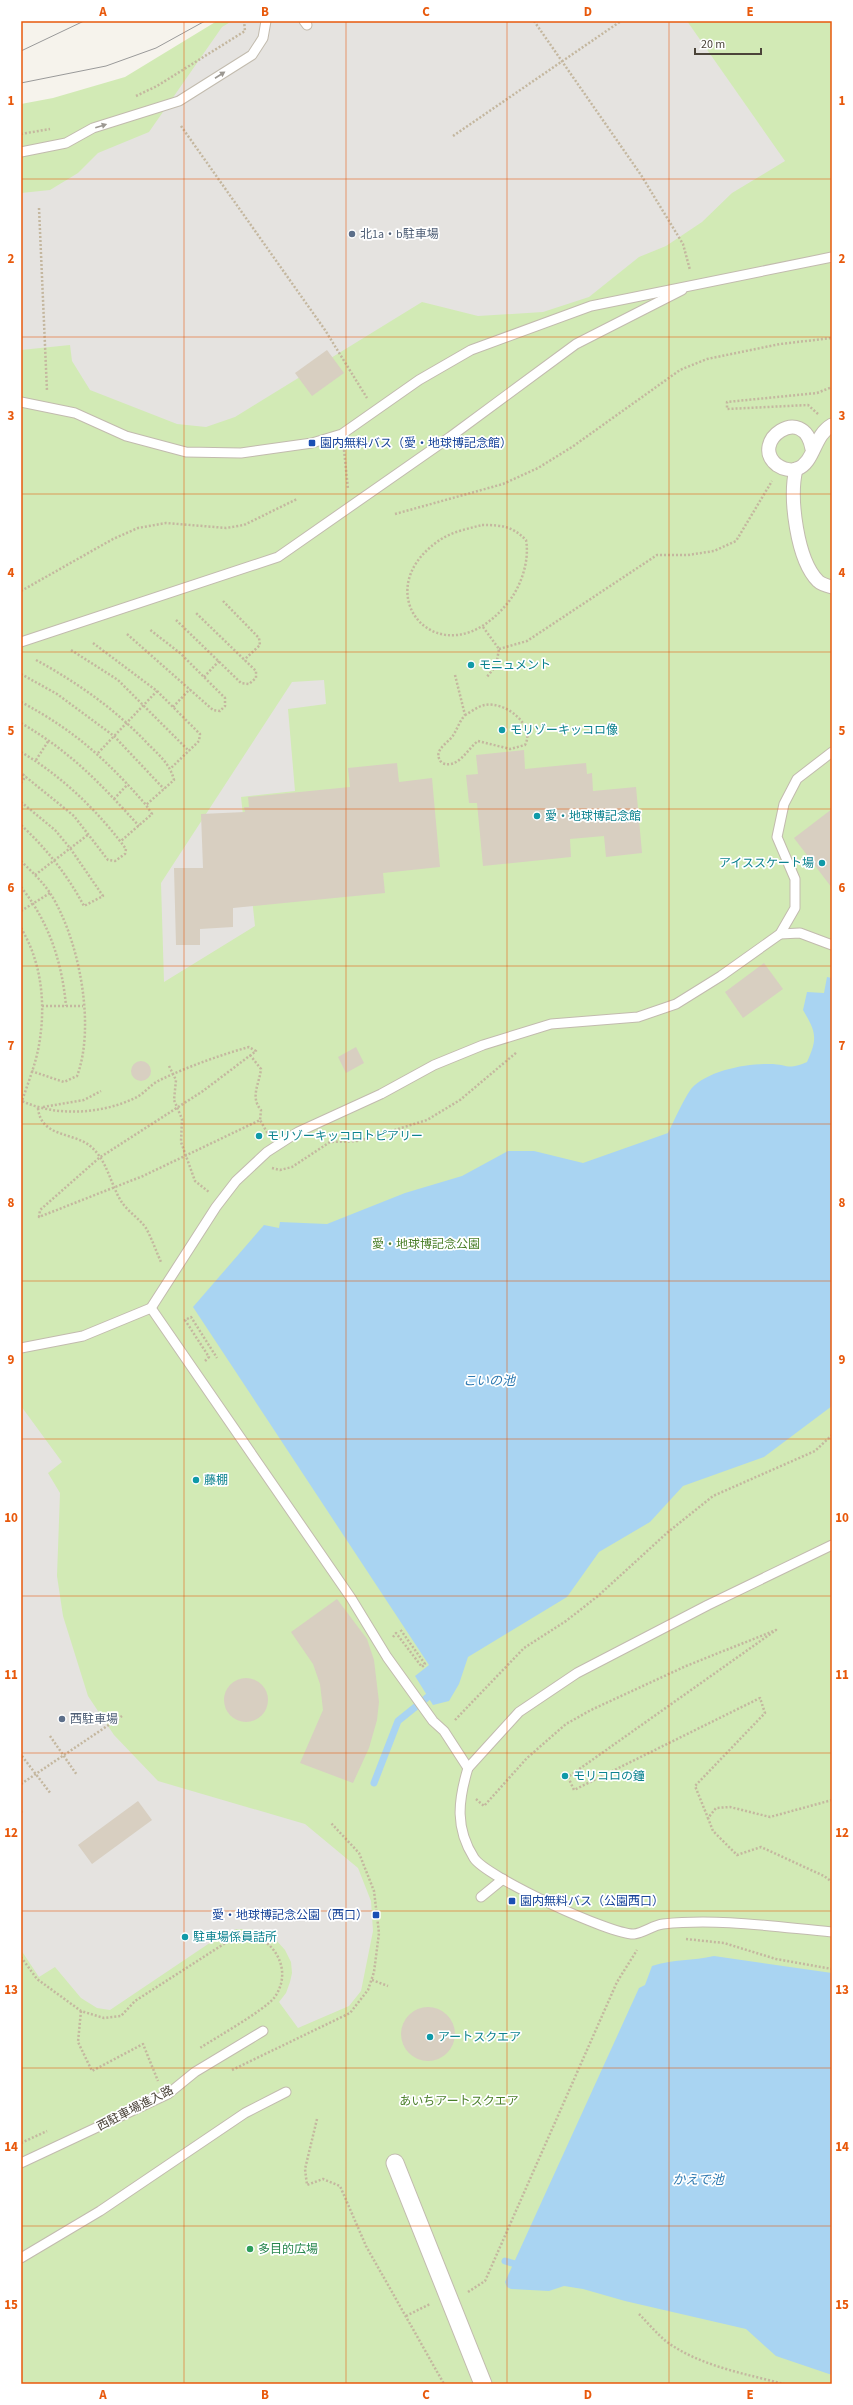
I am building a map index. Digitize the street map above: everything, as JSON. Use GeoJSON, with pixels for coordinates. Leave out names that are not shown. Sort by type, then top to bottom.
{"type":"FeatureCollection","features":[{"type":"Feature","properties":{"kind":"street"},"geometry":{"type":"LineString","coordinates":[[812,449],[808,436],[797,428],[782,429],[776,432],[770,445],[770,452],[779,472],[796,469],[808,462],[812,449],[822,431],[830,426]]}},
{"type":"Feature","properties":{"kind":"street"},"geometry":{"type":"LineString","coordinates":[[796,469],[793,479],[795,513],[806,564],[819,582],[832,587]]}},
{"type":"Feature","properties":{"kind":"street"},"geometry":{"type":"LineString","coordinates":[[395,2163],[446,2296],[483,2384]]}},
{"type":"Feature","properties":{"kind":"lane"},"geometry":{"type":"LineString","coordinates":[[21,152],[66,144],[93,128],[179,101],[252,55],[263,38],[266,21]]}},
{"type":"Feature","properties":{"kind":"lane"},"geometry":{"type":"LineString","coordinates":[[21,402],[75,413],[126,436],[186,452],[241,453],[312,443],[342,434],[420,380],[471,350],[591,306],[694,284],[832,258]]}},
{"type":"Feature","properties":{"kind":"lane"},"geometry":{"type":"LineString","coordinates":[[21,642],[278,557],[450,437],[576,344],[694,284]]}},
{"type":"Feature","properties":{"kind":"lane"},"geometry":{"type":"LineString","coordinates":[[22,1347],[83,1336],[151,1308],[221,1201],[236,1181],[260,1158],[298,1132],[381,1094],[434,1066],[483,1045],[551,1024],[638,1017],[676,1004],[721,976],[780,934],[795,908],[795,879],[777,837],[784,804],[797,779],[832,752]]}},
{"type":"Feature","properties":{"kind":"lane"},"geometry":{"type":"LineString","coordinates":[[780,934],[800,934],[832,945]]}},
{"type":"Feature","properties":{"kind":"lane"},"geometry":{"type":"LineString","coordinates":[[151,1308],[351,1598],[387,1656],[433,1721],[444,1731],[468,1768]]}},
{"type":"Feature","properties":{"kind":"lane"},"geometry":{"type":"LineString","coordinates":[[832,1546],[708,1605],[577,1673],[519,1712],[468,1768],[460,1793],[460,1828],[475,1860],[503,1878],[582,1920],[634,1934],[662,1924],[722,1922],[832,1932]]}},
{"type":"Feature","properties":{"kind":"lane"},"geometry":{"type":"LineString","coordinates":[[481,1897],[503,1878]]}},
{"type":"Feature","properties":{"kind":"lane","name":"西駐車場進入路"},"geometry":{"type":"LineString","coordinates":[[21,2163],[168,2094],[195,2072],[263,2031]]}},
{"type":"Feature","properties":{"kind":"lane"},"geometry":{"type":"LineString","coordinates":[[21,2258],[100,2211],[245,2113],[286,2092]]}},
{"type":"Feature","properties":{"kind":"path"},"geometry":{"type":"LineString","coordinates":[[130,99],[157,86],[225,45],[245,31],[244,21]]}},
{"type":"Feature","properties":{"kind":"path"},"geometry":{"type":"LineString","coordinates":[[534,21],[641,175],[683,244],[694,284]]}},
{"type":"Feature","properties":{"kind":"path"},"geometry":{"type":"LineString","coordinates":[[453,136],[621,21]]}},
{"type":"Feature","properties":{"kind":"path"},"geometry":{"type":"LineString","coordinates":[[181,126],[326,330],[376,410]]}},
{"type":"Feature","properties":{"kind":"path"},"geometry":{"type":"LineString","coordinates":[[21,134],[52,129]]}},
{"type":"Feature","properties":{"kind":"path"},"geometry":{"type":"LineString","coordinates":[[39,208],[48,408]]}},
{"type":"Feature","properties":{"kind":"path"},"geometry":{"type":"LineString","coordinates":[[395,514],[503,484],[538,468],[572,447],[680,370],[707,358],[780,344],[832,338]]}},
{"type":"Feature","properties":{"kind":"path"},"geometry":{"type":"LineString","coordinates":[[830,426],[808,405],[727,409],[727,402],[817,392],[832,387]]}},
{"type":"Feature","properties":{"kind":"path"},"geometry":{"type":"LineString","coordinates":[[345,455],[347,483]]}},
{"type":"Feature","properties":{"kind":"path"},"geometry":{"type":"LineString","coordinates":[[499,649],[527,641],[657,555],[688,555],[714,551],[736,541],[767,488]]}},
{"type":"Feature","properties":{"kind":"path"},"geometry":{"type":"LineString","coordinates":[[21,591],[113,539],[138,528],[166,523],[226,528],[244,525],[297,499]]}},
{"type":"Feature","properties":{"kind":"path"},"geometry":{"type":"LineString","coordinates":[[482,525],[507,525],[518,532],[526,540],[526,562],[516,589],[508,603],[496,617],[483,627],[458,636],[430,631],[409,608],[407,590],[410,574],[416,564],[437,542],[456,532],[482,525]]}},
{"type":"Feature","properties":{"kind":"path"},"geometry":{"type":"LineString","coordinates":[[223,601],[259,638],[260,645],[244,660]]}},
{"type":"Feature","properties":{"kind":"path"},"geometry":{"type":"LineString","coordinates":[[176,620],[241,683],[249,684],[256,678],[256,670],[196,613]]}},
{"type":"Feature","properties":{"kind":"path"},"geometry":{"type":"LineString","coordinates":[[483,627],[499,649],[496,666],[486,678]]}},
{"type":"Feature","properties":{"kind":"path"},"geometry":{"type":"LineString","coordinates":[[127,634],[213,710],[220,711],[225,706],[225,698],[180,653],[149,629]]}},
{"type":"Feature","properties":{"kind":"path"},"geometry":{"type":"LineString","coordinates":[[93,643],[157,691],[200,734],[199,741],[171,768]]}},
{"type":"Feature","properties":{"kind":"path"},"geometry":{"type":"LineString","coordinates":[[70,650],[118,680],[189,751]]}},
{"type":"Feature","properties":{"kind":"path"},"geometry":{"type":"LineString","coordinates":[[36,660],[73,681],[128,722],[171,768],[174,780],[146,805]]}},
{"type":"Feature","properties":{"kind":"path"},"geometry":{"type":"LineString","coordinates":[[204,677],[219,661]]}},
{"type":"Feature","properties":{"kind":"path"},"geometry":{"type":"LineString","coordinates":[[21,674],[57,694],[114,736],[164,789]]}},
{"type":"Feature","properties":{"kind":"path"},"geometry":{"type":"LineString","coordinates":[[455,675],[465,715],[452,736],[440,747],[440,760],[446,764],[456,762],[465,756],[472,746],[478,741],[510,749],[526,746],[529,739],[528,730],[523,722],[499,706],[485,705],[465,715]]}},
{"type":"Feature","properties":{"kind":"path"},"geometry":{"type":"LineString","coordinates":[[173,707],[190,689]]}},
{"type":"Feature","properties":{"kind":"path"},"geometry":{"type":"LineString","coordinates":[[98,753],[157,691]]}},
{"type":"Feature","properties":{"kind":"path"},"geometry":{"type":"LineString","coordinates":[[21,702],[54,720],[98,753],[146,805],[152,814],[121,841]]}},
{"type":"Feature","properties":{"kind":"path"},"geometry":{"type":"LineString","coordinates":[[21,722],[49,740],[89,772],[139,826]]}},
{"type":"Feature","properties":{"kind":"path"},"geometry":{"type":"LineString","coordinates":[[36,760],[49,740]]}},
{"type":"Feature","properties":{"kind":"path"},"geometry":{"type":"LineString","coordinates":[[21,752],[36,760],[63,781],[121,841],[126,849],[125,854],[115,861],[108,860],[74,816],[21,773]]}},
{"type":"Feature","properties":{"kind":"path"},"geometry":{"type":"LineString","coordinates":[[21,783],[26,776]]}},
{"type":"Feature","properties":{"kind":"path"},"geometry":{"type":"LineString","coordinates":[[114,798],[128,784]]}},
{"type":"Feature","properties":{"kind":"path"},"geometry":{"type":"LineString","coordinates":[[21,802],[55,830],[70,848],[103,896],[84,906],[74,886],[54,860],[39,842],[21,825]]}},
{"type":"Feature","properties":{"kind":"path"},"geometry":{"type":"LineString","coordinates":[[35,875],[88,834]]}},
{"type":"Feature","properties":{"kind":"path"},"geometry":{"type":"LineString","coordinates":[[21,861],[50,893],[76,952],[83,1006],[84,1028],[80,1067],[76,1076],[64,1082],[31,1071]]}},
{"type":"Feature","properties":{"kind":"path"},"geometry":{"type":"LineString","coordinates":[[21,887],[34,903],[54,944],[64,978],[66,1006]]}},
{"type":"Feature","properties":{"kind":"path"},"geometry":{"type":"LineString","coordinates":[[21,911],[50,893]]}},
{"type":"Feature","properties":{"kind":"path"},"geometry":{"type":"LineString","coordinates":[[21,928],[38,972],[42,1006],[39,1045],[22,1101],[37,1108],[76,1111],[109,1108],[137,1097],[160,1080],[226,1054],[249,1047],[256,1051],[203,1091],[177,1106],[99,1158],[40,1210],[39,1217],[114,1188],[187,1156],[226,1135],[260,1120]]}},
{"type":"Feature","properties":{"kind":"path"},"geometry":{"type":"LineString","coordinates":[[42,1006],[83,1006]]}},
{"type":"Feature","properties":{"kind":"path"},"geometry":{"type":"LineString","coordinates":[[260,1158],[269,1168],[280,1170],[292,1167],[330,1142],[359,1141],[427,1120],[460,1100],[518,1051]]}},
{"type":"Feature","properties":{"kind":"path"},"geometry":{"type":"LineString","coordinates":[[250,1055],[261,1069],[255,1093],[256,1104],[261,1110],[260,1120],[275,1147]]}},
{"type":"Feature","properties":{"kind":"path"},"geometry":{"type":"LineString","coordinates":[[169,1066],[176,1080],[174,1100],[182,1119],[181,1142],[196,1181],[221,1201]]}},
{"type":"Feature","properties":{"kind":"path"},"geometry":{"type":"LineString","coordinates":[[37,1108],[84,1100],[102,1092]]}},
{"type":"Feature","properties":{"kind":"path"},"geometry":{"type":"LineString","coordinates":[[37,1108],[52,1131],[88,1145],[99,1158],[109,1172],[114,1188],[122,1202],[146,1229],[170,1278]]}},
{"type":"Feature","properties":{"kind":"path"},"geometry":{"type":"LineString","coordinates":[[201,1354],[205,1361],[209,1357],[185,1320],[191,1317],[217,1358]]}},
{"type":"Feature","properties":{"kind":"path"},"geometry":{"type":"LineString","coordinates":[[444,1731],[524,1648],[566,1621],[598,1596],[668,1532],[713,1496],[815,1451],[832,1435]]}},
{"type":"Feature","properties":{"kind":"path"},"geometry":{"type":"LineString","coordinates":[[397,1642],[392,1636],[396,1633],[422,1668],[426,1664],[400,1629]]}},
{"type":"Feature","properties":{"kind":"path"},"geometry":{"type":"LineString","coordinates":[[460,1793],[478,1800],[484,1806],[527,1758],[566,1724],[591,1710],[674,1672],[776,1630],[568,1777],[574,1790],[760,1698],[765,1713],[695,1786],[713,1831],[737,1855],[761,1847],[824,1876],[832,1882]]}},
{"type":"Feature","properties":{"kind":"path"},"geometry":{"type":"LineString","coordinates":[[21,1784],[122,1716]]}},
{"type":"Feature","properties":{"kind":"path"},"geometry":{"type":"LineString","coordinates":[[50,1736],[77,1775]]}},
{"type":"Feature","properties":{"kind":"path"},"geometry":{"type":"LineString","coordinates":[[22,1756],[51,1794]]}},
{"type":"Feature","properties":{"kind":"path"},"geometry":{"type":"LineString","coordinates":[[708,1818],[716,1808],[730,1807],[770,1817],[832,1800]]}},
{"type":"Feature","properties":{"kind":"path"},"geometry":{"type":"LineString","coordinates":[[662,1924],[674,1935],[692,1941],[724,1942],[776,1959],[832,1969]]}},
{"type":"Feature","properties":{"kind":"path"},"geometry":{"type":"LineString","coordinates":[[466,2293],[485,2281],[617,1982],[634,1956],[646,1929]]}},
{"type":"Feature","properties":{"kind":"path"},"geometry":{"type":"LineString","coordinates":[[21,1957],[37,1980],[81,2011],[104,2018],[121,2016],[135,2001],[230,1940],[241,1935],[254,1935],[263,1940],[281,1960],[282,1974],[274,1998],[198,2050]]}},
{"type":"Feature","properties":{"kind":"path"},"geometry":{"type":"LineString","coordinates":[[372,1980],[388,1986]]}},
{"type":"Feature","properties":{"kind":"path"},"geometry":{"type":"LineString","coordinates":[[81,2011],[78,2042],[92,2071],[143,2044],[158,2081]]}},
{"type":"Feature","properties":{"kind":"path"},"geometry":{"type":"LineString","coordinates":[[151,2084],[158,2081],[163,2076]]}},
{"type":"Feature","properties":{"kind":"path"},"geometry":{"type":"LineString","coordinates":[[317,2119],[305,2169],[307,2185],[323,2179],[340,2186],[366,2246],[444,2384]]}},
{"type":"Feature","properties":{"kind":"path"},"geometry":{"type":"LineString","coordinates":[[21,2143],[50,2130]]}},
{"type":"Feature","properties":{"kind":"path"},"geometry":{"type":"LineString","coordinates":[[406,2316],[446,2296]]}},
{"type":"Feature","properties":{"kind":"path"},"geometry":{"type":"LineString","coordinates":[[639,2314],[666,2342],[687,2353],[735,2371],[784,2384]]}},
{"type":"Feature","properties":{"kind":"green space","name":"愛・地球博記念公園"},"geometry":{"type":"Polygon","coordinates":[[[217,21],[832,21],[832,2384],[21,2384],[21,104],[53,98],[125,77],[217,21]]]}},
{"type":"Feature","properties":{"kind":"shaded area","name":"北1a・b駐車場"},"geometry":{"type":"Polygon","coordinates":[[[232,21],[687,21],[785,161],[732,193],[702,222],[666,246],[639,257],[589,297],[543,312],[478,316],[422,302],[235,417],[206,427],[177,424],[90,390],[72,361],[70,345],[21,350],[21,193],[50,190],[78,173],[98,153],[149,132],[222,27],[232,21]]]}},
{"type":"Feature","properties":{"kind":"shaded area"},"geometry":{"type":"Polygon","coordinates":[[[324,680],[326,704],[288,709],[295,791],[241,797],[255,926],[164,982],[161,883],[292,682],[324,680]]]}},
{"type":"Feature","properties":{"kind":"shaded area","name":"西駐車場"},"geometry":{"type":"Polygon","coordinates":[[[21,1406],[62,1462],[48,1473],[60,1493],[57,1576],[63,1616],[88,1696],[114,1735],[158,1781],[305,1824],[358,1868],[371,1901],[373,1931],[361,1991],[349,2006],[298,2028],[279,2002],[286,1993],[290,1982],[292,1973],[291,1962],[285,1950],[276,1940],[265,1932],[250,1929],[237,1929],[223,1934],[110,2010],[97,2008],[81,1998],[55,1967],[39,1977],[21,1950],[21,1406]]]}},
{"type":"Feature","properties":{"kind":"water","name":"こいの池"},"geometry":{"type":"Polygon","coordinates":[[[827,977],[832,978],[832,1406],[764,1457],[683,1486],[650,1522],[599,1552],[567,1597],[468,1657],[459,1684],[449,1701],[433,1705],[415,1676],[429,1665],[193,1307],[264,1225],[279,1228],[280,1222],[327,1224],[405,1193],[462,1176],[508,1151],[534,1151],[583,1163],[668,1133],[691,1089],[706,1077],[727,1069],[750,1065],[776,1064],[791,1067],[807,1062],[813,1047],[814,1035],[811,1024],[803,1010],[807,992],[824,993],[827,977]]]}},
{"type":"Feature","properties":{"kind":"water","name":"かえで池"},"geometry":{"type":"Polygon","coordinates":[[[714,1956],[832,1973],[832,2375],[776,2356],[746,2329],[625,2301],[583,2289],[564,2286],[549,2291],[511,2289],[507,2287],[505,2282],[639,1988],[645,1985],[652,1966],[668,1962],[714,1956]]]}},
{"type":"Feature","properties":{"kind":"building"},"geometry":{"type":"Polygon","coordinates":[[[327,350],[344,373],[312,396],[295,373],[327,350]]]}},
{"type":"Feature","properties":{"kind":"building"},"geometry":{"type":"Polygon","coordinates":[[[524,750],[525,769],[586,763],[587,774],[592,773],[593,791],[636,787],[642,853],[606,857],[604,836],[570,839],[571,857],[483,866],[477,803],[469,803],[466,775],[478,774],[476,755],[524,750]]]}},
{"type":"Feature","properties":{"kind":"building"},"geometry":{"type":"Polygon","coordinates":[[[397,763],[399,782],[432,778],[440,867],[383,873],[385,893],[233,908],[233,927],[200,929],[200,945],[176,945],[174,868],[203,868],[201,814],[245,812],[244,807],[249,807],[248,797],[350,787],[348,768],[397,763]]]}},
{"type":"Feature","properties":{"kind":"building","name":"アイススケート場"},"geometry":{"type":"Polygon","coordinates":[[[832,809],[832,888],[794,838],[832,809]]]}},
{"type":"Feature","properties":{"kind":"building"},"geometry":{"type":"Polygon","coordinates":[[[764,963],[783,989],[743,1018],[725,992],[764,963]]]}},
{"type":"Feature","properties":{"kind":"building"},"geometry":{"type":"Polygon","coordinates":[[[356,1047],[364,1063],[346,1073],[338,1057],[356,1047]]]}},
{"type":"Feature","properties":{"kind":"building"},"geometry":{"type":"Polygon","coordinates":[[[141,1061],[148,1064],[151,1071],[148,1078],[141,1081],[134,1078],[131,1071],[134,1064],[141,1061]]]}},
{"type":"Feature","properties":{"kind":"building"},"geometry":{"type":"Polygon","coordinates":[[[337,1599],[367,1639],[374,1660],[379,1702],[377,1720],[369,1748],[353,1783],[300,1763],[323,1710],[320,1684],[313,1664],[291,1632],[337,1599]]]}},
{"type":"Feature","properties":{"kind":"building"},"geometry":{"type":"Polygon","coordinates":[[[246,1678],[258,1682],[264,1688],[268,1700],[264,1712],[258,1718],[246,1722],[234,1718],[228,1712],[224,1700],[228,1688],[234,1682],[246,1678]]]}},
{"type":"Feature","properties":{"kind":"building"},"geometry":{"type":"Polygon","coordinates":[[[138,1801],[152,1820],[92,1864],[78,1845],[138,1801]]]}},
{"type":"Feature","properties":{"kind":"building"},"geometry":{"type":"Polygon","coordinates":[[[423,2007],[433,2007],[443,2011],[451,2019],[455,2029],[455,2039],[451,2049],[443,2057],[433,2061],[423,2061],[413,2057],[405,2049],[401,2039],[401,2029],[405,2019],[413,2011],[423,2007]]]}},
{"type":"Feature","properties":{"kind":"waterway"},"geometry":{"type":"LineString","coordinates":[[374,1783],[398,1721],[434,1692]]}},
{"type":"Feature","properties":{"kind":"waterway"},"geometry":{"type":"LineString","coordinates":[[505,2261],[522,2266]]}},
{"type":"Feature","properties":{"kind":"tram line"},"geometry":{"type":"LineString","coordinates":[[21,51],[84,21]]}},
{"type":"Feature","properties":{"kind":"tram line"},"geometry":{"type":"LineString","coordinates":[[21,83],[106,66],[156,48],[205,21]]}},
{"type":"Feature","properties":{"kind":"place","name":"北1a・b駐車場"},"geometry":{"type":"Point","coordinates":[352,234]}},
{"type":"Feature","properties":{"kind":"place","name":"園内無料バス（愛・地球博記念館）"},"geometry":{"type":"Point","coordinates":[312,443]}},
{"type":"Feature","properties":{"kind":"place","name":"モニュメント"},"geometry":{"type":"Point","coordinates":[471,665]}},
{"type":"Feature","properties":{"kind":"place","name":"モリゾーキッコロ像"},"geometry":{"type":"Point","coordinates":[502,730]}},
{"type":"Feature","properties":{"kind":"place","name":"愛・地球博記念館"},"geometry":{"type":"Point","coordinates":[537,816]}},
{"type":"Feature","properties":{"kind":"place","name":"アイススケート場"},"geometry":{"type":"Point","coordinates":[822,863]}},
{"type":"Feature","properties":{"kind":"place","name":"モリゾーキッコロトピアリー"},"geometry":{"type":"Point","coordinates":[259,1136]}},
{"type":"Feature","properties":{"kind":"place","name":"藤棚"},"geometry":{"type":"Point","coordinates":[196,1480]}},
{"type":"Feature","properties":{"kind":"place","name":"西駐車場"},"geometry":{"type":"Point","coordinates":[62,1719]}},
{"type":"Feature","properties":{"kind":"place","name":"モリコロの鐘"},"geometry":{"type":"Point","coordinates":[565,1776]}},
{"type":"Feature","properties":{"kind":"place","name":"園内無料バス（公園西口）"},"geometry":{"type":"Point","coordinates":[512,1901]}},
{"type":"Feature","properties":{"kind":"place","name":"愛・地球博記念公園（西口）"},"geometry":{"type":"Point","coordinates":[376,1915]}},
{"type":"Feature","properties":{"kind":"place","name":"駐車場係員詰所"},"geometry":{"type":"Point","coordinates":[185,1937]}},
{"type":"Feature","properties":{"kind":"place","name":"アートスクエア"},"geometry":{"type":"Point","coordinates":[430,2037]}},
{"type":"Feature","properties":{"kind":"place","name":"多目的広場"},"geometry":{"type":"Point","coordinates":[250,2249]}},
{"type":"Feature","properties":{"kind":"park label","name":"あいちアートスクエア"},"geometry":{"type":"Point","coordinates":[459,2101]}}]}
